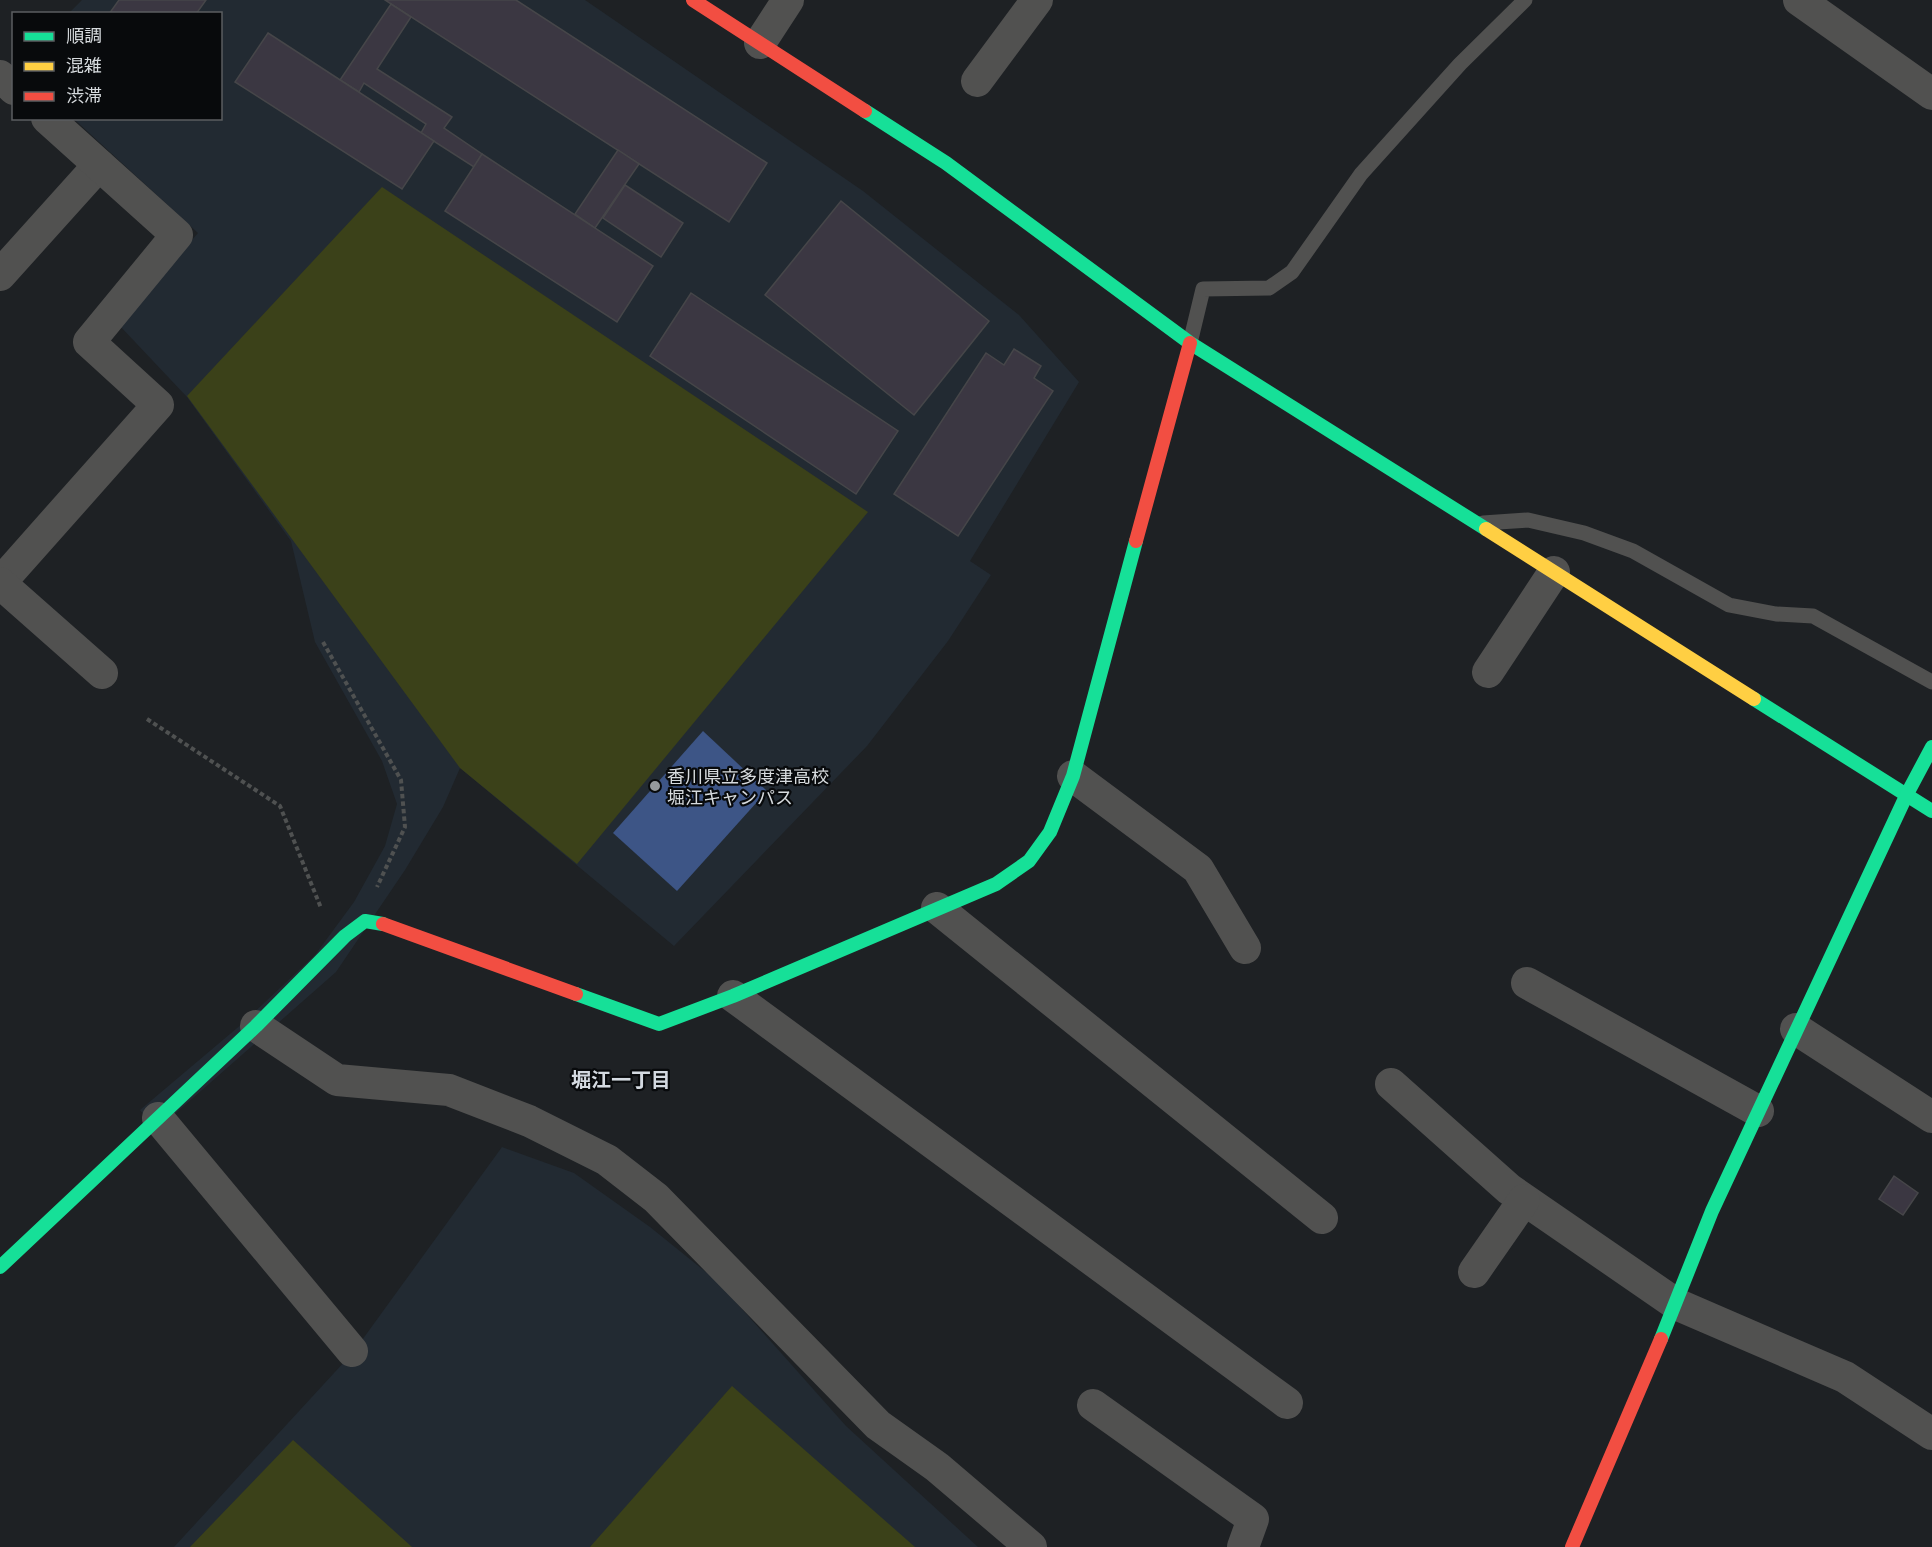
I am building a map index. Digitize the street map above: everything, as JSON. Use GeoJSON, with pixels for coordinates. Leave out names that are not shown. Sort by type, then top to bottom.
{"type":"FeatureCollection","features":[{"type":"Feature","properties":{"kind":"street"},"geometry":{"type":"LineString","coordinates":[[693,0],[946,164],[1190,343],[1932,811]]}},
{"type":"Feature","properties":{"kind":"street"},"geometry":{"type":"LineString","coordinates":[[760,43],[788,0]]}},
{"type":"Feature","properties":{"kind":"street"},"geometry":{"type":"LineString","coordinates":[[978,81],[1037,0]]}},
{"type":"Feature","properties":{"kind":"street"},"geometry":{"type":"LineString","coordinates":[[1799,0],[1932,94]]}},
{"type":"Feature","properties":{"kind":"street"},"geometry":{"type":"LineString","coordinates":[[0,76],[12,87]]}},
{"type":"Feature","properties":{"kind":"street"},"geometry":{"type":"LineString","coordinates":[[49,120],[177,235],[89,342],[158,405],[0,583],[102,673]]}},
{"type":"Feature","properties":{"kind":"street"},"geometry":{"type":"LineString","coordinates":[[0,275],[99,165]]}},
{"type":"Feature","properties":{"kind":"street"},"geometry":{"type":"LineString","coordinates":[[0,1267],[256,1026],[345,936],[364,921],[392,926],[659,1024],[733,996],[996,884],[1029,861],[1050,832],[1073,776],[1190,343]]}},
{"type":"Feature","properties":{"kind":"street"},"geometry":{"type":"LineString","coordinates":[[1488,672],[1554,572]]}},
{"type":"Feature","properties":{"kind":"street"},"geometry":{"type":"LineString","coordinates":[[1572,1547],[1676,1304],[1712,1211],[1907,794],[1932,747]]}},
{"type":"Feature","properties":{"kind":"street"},"geometry":{"type":"LineString","coordinates":[[1073,776],[1198,869],[1245,948]]}},
{"type":"Feature","properties":{"kind":"street"},"geometry":{"type":"LineString","coordinates":[[938,908],[1322,1218]]}},
{"type":"Feature","properties":{"kind":"street"},"geometry":{"type":"LineString","coordinates":[[1527,983],[1758,1111]]}},
{"type":"Feature","properties":{"kind":"street"},"geometry":{"type":"LineString","coordinates":[[733,996],[1287,1403]]}},
{"type":"Feature","properties":{"kind":"street"},"geometry":{"type":"LineString","coordinates":[[256,1026],[337,1080],[450,1090],[530,1121],[607,1160],[656,1198],[878,1425],[937,1467],[1031,1547]]}},
{"type":"Feature","properties":{"kind":"street"},"geometry":{"type":"LineString","coordinates":[[1796,1029],[1932,1117]]}},
{"type":"Feature","properties":{"kind":"street"},"geometry":{"type":"LineString","coordinates":[[1391,1084],[1524,1200],[1676,1304],[1845,1377],[1932,1434]]}},
{"type":"Feature","properties":{"kind":"street"},"geometry":{"type":"LineString","coordinates":[[158,1118],[351,1351]]}},
{"type":"Feature","properties":{"kind":"street"},"geometry":{"type":"LineString","coordinates":[[1474,1272],[1524,1200]]}},
{"type":"Feature","properties":{"kind":"street"},"geometry":{"type":"LineString","coordinates":[[1093,1405],[1253,1519],[1243,1547]]}},
{"type":"Feature","properties":{"kind":"lane"},"geometry":{"type":"LineString","coordinates":[[1190,343],[1203,289],[1269,288],[1292,272],[1360,174],[1460,64],[1525,0]]}},
{"type":"Feature","properties":{"kind":"lane"},"geometry":{"type":"LineString","coordinates":[[1476,523],[1528,520],[1584,533],[1633,551],[1729,605],[1776,614],[1813,616],[1932,682]]}},
{"type":"Feature","properties":{"kind":"path"},"geometry":{"type":"LineString","coordinates":[[323,642],[401,780],[405,827],[368,904],[364,921]]}},
{"type":"Feature","properties":{"kind":"path"},"geometry":{"type":"LineString","coordinates":[[147,718],[280,806],[318,904],[345,936]]}},
{"type":"Feature","properties":{"kind":"shaded area","name":"香川県立多度津高校 堀江キャンパス"},"geometry":{"type":"Polygon","coordinates":[[[82,0],[585,0],[863,191],[1019,315],[1079,382],[970,561],[991,575],[948,641],[867,746],[674,946],[460,768],[443,807],[405,870],[336,972],[169,1119],[357,1347],[502,1147],[574,1173],[650,1227],[717,1281],[846,1426],[978,1547],[174,1547],[346,1360],[140,1110],[243,1023],[315,955],[354,902],[385,846],[397,804],[382,761],[315,642],[291,541],[187,397],[119,325],[198,233],[75,120],[222,120],[222,12],[70,12],[82,0]]]}},
{"type":"Feature","properties":{"kind":"green space"},"geometry":{"type":"Polygon","coordinates":[[[382,187],[868,512],[577,864],[460,768],[187,396],[382,187]]]}},
{"type":"Feature","properties":{"kind":"green space"},"geometry":{"type":"Polygon","coordinates":[[[732,1386],[915,1547],[590,1547],[732,1386]]]}},
{"type":"Feature","properties":{"kind":"green space"},"geometry":{"type":"Polygon","coordinates":[[[293,1440],[412,1547],[190,1547],[293,1440]]]}},
{"type":"Feature","properties":{"kind":"water"},"geometry":{"type":"Polygon","coordinates":[[[703,731],[767,791],[677,891],[613,833],[703,731]]]}},
{"type":"Feature","properties":{"kind":"building"},"geometry":{"type":"Polygon","coordinates":[[[119,0],[206,0],[197,12],[110,12],[119,0]]]}},
{"type":"Feature","properties":{"kind":"building"},"geometry":{"type":"Polygon","coordinates":[[[385,0],[516,0],[767,163],[729,222],[385,0]]]}},
{"type":"Feature","properties":{"kind":"building"},"geometry":{"type":"Polygon","coordinates":[[[391,4],[411,17],[377,69],[452,117],[444,128],[482,154],[474,167],[421,133],[426,124],[364,83],[359,92],[340,80],[391,4]]]}},
{"type":"Feature","properties":{"kind":"building"},"geometry":{"type":"Polygon","coordinates":[[[268,33],[434,141],[402,189],[235,82],[268,33]]]}},
{"type":"Feature","properties":{"kind":"building"},"geometry":{"type":"Polygon","coordinates":[[[618,150],[639,164],[595,228],[575,214],[618,150]]]}},
{"type":"Feature","properties":{"kind":"building"},"geometry":{"type":"Polygon","coordinates":[[[482,154],[653,266],[617,322],[445,211],[482,154]]]}},
{"type":"Feature","properties":{"kind":"building"},"geometry":{"type":"Polygon","coordinates":[[[625,185],[683,223],[661,257],[603,218],[625,185]]]}},
{"type":"Feature","properties":{"kind":"building"},"geometry":{"type":"Polygon","coordinates":[[[841,201],[989,321],[914,415],[765,295],[841,201]]]}},
{"type":"Feature","properties":{"kind":"building"},"geometry":{"type":"Polygon","coordinates":[[[691,293],[898,431],[856,494],[650,356],[691,293]]]}},
{"type":"Feature","properties":{"kind":"building"},"geometry":{"type":"Polygon","coordinates":[[[1014,349],[1041,366],[1034,378],[1053,391],[958,536],[894,494],[986,353],[1004,365],[1014,349]]]}},
{"type":"Feature","properties":{"kind":"building"},"geometry":{"type":"Polygon","coordinates":[[[1894,1176],[1918,1193],[1903,1215],[1879,1199],[1894,1176]]]}},
{"type":"Feature","properties":{"kind":"traffic: fast"},"geometry":{"type":"LineString","coordinates":[[865,111],[946,163],[1190,343],[1486,529]]}},
{"type":"Feature","properties":{"kind":"traffic: fast"},"geometry":{"type":"LineString","coordinates":[[576,994],[659,1024],[733,996],[996,884],[1029,861],[1050,832],[1073,776],[1136,541]]}},
{"type":"Feature","properties":{"kind":"traffic: fast"},"geometry":{"type":"LineString","coordinates":[[1754,699],[1932,811]]}},
{"type":"Feature","properties":{"kind":"traffic: fast"},"geometry":{"type":"LineString","coordinates":[[1661,1339],[1712,1211],[1907,794],[1932,747]]}},
{"type":"Feature","properties":{"kind":"traffic: fast"},"geometry":{"type":"LineString","coordinates":[[0,1267],[256,1026],[345,936],[365,921],[383,924]]}},
{"type":"Feature","properties":{"kind":"traffic: slow"},"geometry":{"type":"LineString","coordinates":[[1486,529],[1754,699]]}},
{"type":"Feature","properties":{"kind":"traffic: jam"},"geometry":{"type":"LineString","coordinates":[[693,0],[865,111]]}},
{"type":"Feature","properties":{"kind":"traffic: jam"},"geometry":{"type":"LineString","coordinates":[[1136,541],[1190,343]]}},
{"type":"Feature","properties":{"kind":"traffic: jam"},"geometry":{"type":"LineString","coordinates":[[383,924],[576,994]]}},
{"type":"Feature","properties":{"kind":"traffic: jam"},"geometry":{"type":"LineString","coordinates":[[1572,1547],[1661,1339]]}},
{"type":"Feature","properties":{"kind":"place","name":"香川県立多度津高校 堀江キャンパス"},"geometry":{"type":"Point","coordinates":[655,786]}},
{"type":"Feature","properties":{"kind":"district","name":"堀江一丁目"},"geometry":{"type":"Point","coordinates":[621,1079]}}]}
